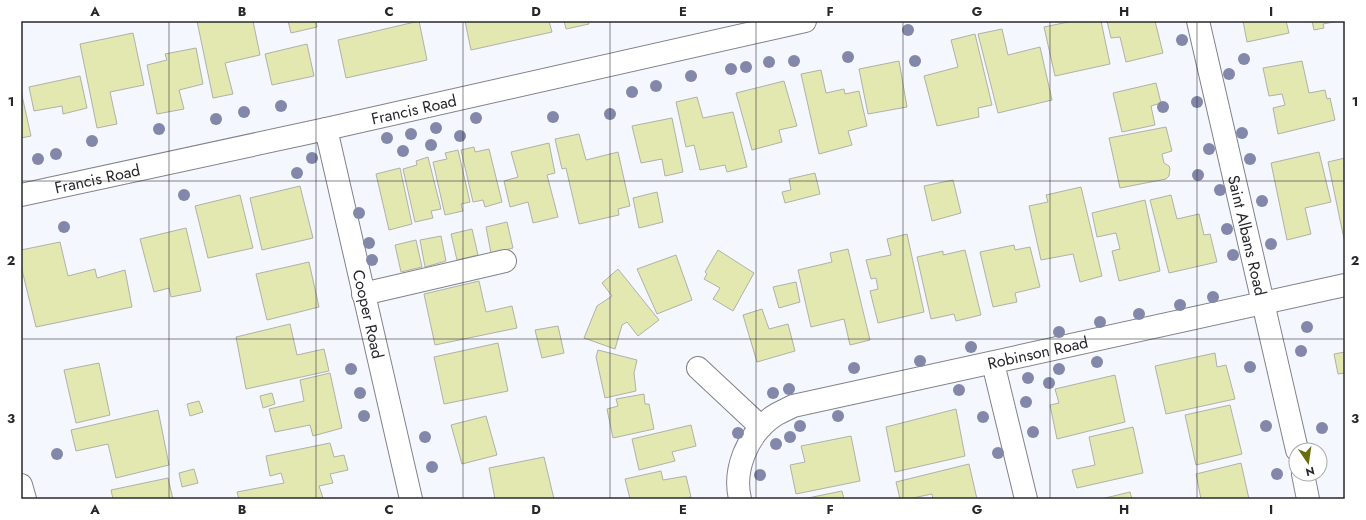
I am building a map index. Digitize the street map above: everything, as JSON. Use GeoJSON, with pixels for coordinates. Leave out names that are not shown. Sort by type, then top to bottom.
{"type":"FeatureCollection","features":[{"type":"Feature","properties":{"kind":"street","name":"Francis Road"},"geometry":{"type":"LineString","coordinates":[[21,195],[326,129],[776,24],[805,21]]}},
{"type":"Feature","properties":{"kind":"street","name":"Saint Albans Road"},"geometry":{"type":"LineString","coordinates":[[1198,21],[1295,442]]}},
{"type":"Feature","properties":{"kind":"street","name":"Cooper Road"},"geometry":{"type":"LineString","coordinates":[[326,129],[411,499]]}},
{"type":"Feature","properties":{"kind":"street"},"geometry":{"type":"LineString","coordinates":[[364,294],[505,260]]}},
{"type":"Feature","properties":{"kind":"street","name":"Robinson Road"},"geometry":{"type":"LineString","coordinates":[[740,499],[738,492],[741,459],[747,448],[761,426],[772,417],[793,406],[1345,286]]}},
{"type":"Feature","properties":{"kind":"street"},"geometry":{"type":"LineString","coordinates":[[993,363],[1026,499]]}},
{"type":"Feature","properties":{"kind":"street"},"geometry":{"type":"LineString","coordinates":[[698,368],[761,426]]}},
{"type":"Feature","properties":{"kind":"street"},"geometry":{"type":"LineString","coordinates":[[1305,482],[1308,499]]}},
{"type":"Feature","properties":{"kind":"street"},"geometry":{"type":"LineString","coordinates":[[21,485],[24,499]]}},
{"type":"Feature","properties":{"kind":"building"},"geometry":{"type":"Polygon","coordinates":[[[197,21],[253,21],[260,55],[225,63],[233,94],[213,98],[197,21]]]}},
{"type":"Feature","properties":{"kind":"building"},"geometry":{"type":"Polygon","coordinates":[[[288,21],[316,21],[317,27],[291,33],[288,21]]]}},
{"type":"Feature","properties":{"kind":"building"},"geometry":{"type":"Polygon","coordinates":[[[419,21],[427,60],[346,78],[338,40],[419,21]]]}},
{"type":"Feature","properties":{"kind":"building"},"geometry":{"type":"Polygon","coordinates":[[[465,21],[549,21],[552,32],[471,50],[465,21]]]}},
{"type":"Feature","properties":{"kind":"building"},"geometry":{"type":"Polygon","coordinates":[[[564,21],[588,21],[589,24],[566,29],[564,21]]]}},
{"type":"Feature","properties":{"kind":"building"},"geometry":{"type":"Polygon","coordinates":[[[1073,21],[1101,21],[1110,64],[1055,76],[1044,27],[1073,21]]]}},
{"type":"Feature","properties":{"kind":"building"},"geometry":{"type":"Polygon","coordinates":[[[1107,21],[1155,21],[1163,53],[1126,62],[1120,37],[1111,38],[1107,21]]]}},
{"type":"Feature","properties":{"kind":"building"},"geometry":{"type":"Polygon","coordinates":[[[1243,21],[1286,21],[1289,33],[1247,42],[1243,21]]]}},
{"type":"Feature","properties":{"kind":"building"},"geometry":{"type":"Polygon","coordinates":[[[1312,21],[1339,21],[1323,24],[1324,28],[1314,30],[1312,21]]]}},
{"type":"Feature","properties":{"kind":"building"},"geometry":{"type":"Polygon","coordinates":[[[1002,29],[1008,55],[1040,47],[1052,100],[998,113],[978,34],[1002,29]]]}},
{"type":"Feature","properties":{"kind":"building"},"geometry":{"type":"Polygon","coordinates":[[[133,33],[144,85],[110,92],[117,124],[97,128],[80,44],[133,33]]]}},
{"type":"Feature","properties":{"kind":"building"},"geometry":{"type":"Polygon","coordinates":[[[975,34],[992,105],[978,108],[979,117],[937,126],[924,76],[958,67],[951,40],[975,34]]]}},
{"type":"Feature","properties":{"kind":"building"},"geometry":{"type":"Polygon","coordinates":[[[307,44],[314,76],[272,85],[265,54],[307,44]]]}},
{"type":"Feature","properties":{"kind":"building"},"geometry":{"type":"Polygon","coordinates":[[[196,48],[203,84],[179,90],[184,109],[157,114],[147,65],[167,60],[165,54],[196,48]]]}},
{"type":"Feature","properties":{"kind":"building"},"geometry":{"type":"Polygon","coordinates":[[[899,61],[907,107],[868,114],[859,69],[899,61]]]}},
{"type":"Feature","properties":{"kind":"building"},"geometry":{"type":"Polygon","coordinates":[[[1302,61],[1309,93],[1325,90],[1327,99],[1330,98],[1335,120],[1278,134],[1273,108],[1285,105],[1282,94],[1269,96],[1263,68],[1302,61]]]}},
{"type":"Feature","properties":{"kind":"building"},"geometry":{"type":"Polygon","coordinates":[[[821,70],[826,93],[844,89],[845,94],[859,91],[867,126],[848,131],[852,145],[819,154],[801,74],[821,70]]]}},
{"type":"Feature","properties":{"kind":"building"},"geometry":{"type":"Polygon","coordinates":[[[80,76],[87,108],[63,114],[62,106],[34,111],[29,87],[80,76]]]}},
{"type":"Feature","properties":{"kind":"building"},"geometry":{"type":"Polygon","coordinates":[[[784,81],[797,126],[779,130],[782,142],[752,150],[736,93],[784,81]]]}},
{"type":"Feature","properties":{"kind":"building"},"geometry":{"type":"Polygon","coordinates":[[[1156,83],[1161,103],[1151,106],[1155,125],[1122,132],[1113,93],[1156,83]]]}},
{"type":"Feature","properties":{"kind":"building"},"geometry":{"type":"Polygon","coordinates":[[[21,91],[31,136],[21,138],[21,91]]]}},
{"type":"Feature","properties":{"kind":"building"},"geometry":{"type":"Polygon","coordinates":[[[697,97],[703,118],[733,112],[747,167],[727,172],[725,165],[700,170],[694,145],[686,147],[676,102],[697,97]]]}},
{"type":"Feature","properties":{"kind":"building"},"geometry":{"type":"Polygon","coordinates":[[[672,118],[683,172],[665,176],[662,159],[641,163],[632,126],[672,118]]]}},
{"type":"Feature","properties":{"kind":"building"},"geometry":{"type":"Polygon","coordinates":[[[1166,127],[1172,151],[1162,154],[1164,163],[1169,166],[1170,169],[1169,176],[1166,179],[1120,188],[1109,138],[1166,127]]]}},
{"type":"Feature","properties":{"kind":"building"},"geometry":{"type":"Polygon","coordinates":[[[579,134],[586,160],[618,152],[630,206],[618,209],[619,215],[579,224],[566,168],[562,169],[555,139],[579,134]]]}},
{"type":"Feature","properties":{"kind":"building"},"geometry":{"type":"Polygon","coordinates":[[[549,143],[555,173],[547,175],[558,217],[533,223],[528,202],[510,207],[504,181],[518,177],[511,152],[549,143]]]}},
{"type":"Feature","properties":{"kind":"building"},"geometry":{"type":"Polygon","coordinates":[[[474,147],[475,152],[489,149],[502,202],[485,207],[483,200],[473,202],[461,150],[474,147]]]}},
{"type":"Feature","properties":{"kind":"building"},"geometry":{"type":"Polygon","coordinates":[[[458,150],[470,202],[461,204],[463,211],[445,215],[433,162],[447,159],[445,153],[458,150]]]}},
{"type":"Feature","properties":{"kind":"building"},"geometry":{"type":"Polygon","coordinates":[[[1319,152],[1331,202],[1305,208],[1311,234],[1287,240],[1271,163],[1319,152]]]}},
{"type":"Feature","properties":{"kind":"building"},"geometry":{"type":"Polygon","coordinates":[[[428,157],[441,209],[431,211],[433,218],[415,222],[403,169],[417,165],[416,161],[428,157]]]}},
{"type":"Feature","properties":{"kind":"building"},"geometry":{"type":"Polygon","coordinates":[[[1345,158],[1345,239],[1344,239],[1328,162],[1345,158]]]}},
{"type":"Feature","properties":{"kind":"building"},"geometry":{"type":"Polygon","coordinates":[[[400,168],[412,224],[389,230],[376,174],[400,168]]]}},
{"type":"Feature","properties":{"kind":"building"},"geometry":{"type":"Polygon","coordinates":[[[815,173],[820,194],[785,203],[782,192],[791,190],[789,179],[815,173]]]}},
{"type":"Feature","properties":{"kind":"building"},"geometry":{"type":"Polygon","coordinates":[[[953,180],[961,213],[932,221],[924,186],[953,180]]]}},
{"type":"Feature","properties":{"kind":"building"},"geometry":{"type":"Polygon","coordinates":[[[300,186],[313,238],[262,250],[250,198],[300,186]]]}},
{"type":"Feature","properties":{"kind":"building"},"geometry":{"type":"Polygon","coordinates":[[[1081,187],[1102,276],[1080,282],[1073,254],[1041,260],[1029,206],[1048,202],[1046,195],[1081,187]]]}},
{"type":"Feature","properties":{"kind":"building"},"geometry":{"type":"Polygon","coordinates":[[[657,192],[663,222],[639,228],[633,198],[657,192]]]}},
{"type":"Feature","properties":{"kind":"building"},"geometry":{"type":"Polygon","coordinates":[[[240,195],[253,248],[208,258],[195,206],[240,195]]]}},
{"type":"Feature","properties":{"kind":"building"},"geometry":{"type":"Polygon","coordinates":[[[1171,195],[1177,219],[1199,214],[1204,235],[1210,234],[1217,262],[1169,273],[1150,200],[1171,195]]]}},
{"type":"Feature","properties":{"kind":"building"},"geometry":{"type":"Polygon","coordinates":[[[1145,200],[1160,271],[1119,281],[1112,251],[1120,249],[1116,233],[1097,237],[1092,213],[1145,200]]]}},
{"type":"Feature","properties":{"kind":"building"},"geometry":{"type":"Polygon","coordinates":[[[507,222],[513,248],[491,253],[486,227],[507,222]]]}},
{"type":"Feature","properties":{"kind":"building"},"geometry":{"type":"Polygon","coordinates":[[[186,228],[201,291],[171,297],[169,288],[154,292],[140,239],[186,228]]]}},
{"type":"Feature","properties":{"kind":"building"},"geometry":{"type":"Polygon","coordinates":[[[472,229],[478,255],[457,260],[451,234],[472,229]]]}},
{"type":"Feature","properties":{"kind":"building"},"geometry":{"type":"Polygon","coordinates":[[[907,234],[924,312],[878,323],[870,291],[878,289],[876,278],[871,279],[866,260],[891,255],[887,239],[907,234]]]}},
{"type":"Feature","properties":{"kind":"building"},"geometry":{"type":"Polygon","coordinates":[[[441,236],[446,261],[425,267],[420,240],[441,236]]]}},
{"type":"Feature","properties":{"kind":"building"},"geometry":{"type":"Polygon","coordinates":[[[416,240],[422,267],[401,272],[395,245],[416,240]]]}},
{"type":"Feature","properties":{"kind":"building"},"geometry":{"type":"Polygon","coordinates":[[[60,242],[68,276],[95,269],[97,278],[125,270],[132,307],[36,327],[21,266],[21,250],[60,242]]]}},
{"type":"Feature","properties":{"kind":"building"},"geometry":{"type":"Polygon","coordinates":[[[1014,245],[1015,250],[1030,247],[1040,287],[1015,293],[1017,302],[993,307],[980,252],[1014,245]]]}},
{"type":"Feature","properties":{"kind":"building"},"geometry":{"type":"Polygon","coordinates":[[[848,249],[870,340],[850,345],[844,319],[811,327],[798,270],[832,262],[830,253],[848,249]]]}},
{"type":"Feature","properties":{"kind":"building"},"geometry":{"type":"Polygon","coordinates":[[[718,250],[754,273],[733,311],[713,299],[720,288],[704,279],[707,274],[705,272],[718,250]]]}},
{"type":"Feature","properties":{"kind":"building"},"geometry":{"type":"Polygon","coordinates":[[[965,250],[981,315],[956,321],[954,314],[931,319],[917,257],[943,251],[943,255],[965,250]]]}},
{"type":"Feature","properties":{"kind":"building"},"geometry":{"type":"Polygon","coordinates":[[[676,255],[692,300],[657,314],[637,269],[676,255]]]}},
{"type":"Feature","properties":{"kind":"building"},"geometry":{"type":"Polygon","coordinates":[[[309,262],[319,307],[267,320],[256,274],[309,262]]]}},
{"type":"Feature","properties":{"kind":"building"},"geometry":{"type":"Polygon","coordinates":[[[618,269],[659,320],[638,336],[627,322],[622,325],[615,349],[584,338],[597,306],[612,296],[602,283],[618,269]]]}},
{"type":"Feature","properties":{"kind":"building"},"geometry":{"type":"Polygon","coordinates":[[[479,281],[486,312],[512,306],[517,328],[435,345],[424,294],[479,281]]]}},
{"type":"Feature","properties":{"kind":"building"},"geometry":{"type":"Polygon","coordinates":[[[796,282],[800,302],[779,308],[773,287],[796,282]]]}},
{"type":"Feature","properties":{"kind":"building"},"geometry":{"type":"Polygon","coordinates":[[[762,309],[769,329],[788,324],[795,351],[757,362],[743,315],[762,309]]]}},
{"type":"Feature","properties":{"kind":"building"},"geometry":{"type":"Polygon","coordinates":[[[290,324],[297,355],[324,349],[329,371],[246,389],[236,337],[290,324]]]}},
{"type":"Feature","properties":{"kind":"building"},"geometry":{"type":"Polygon","coordinates":[[[558,326],[564,353],[542,358],[535,330],[558,326]]]}},
{"type":"Feature","properties":{"kind":"building"},"geometry":{"type":"Polygon","coordinates":[[[498,343],[508,391],[444,404],[434,357],[498,343]]]}},
{"type":"Feature","properties":{"kind":"building"},"geometry":{"type":"Polygon","coordinates":[[[598,350],[637,360],[634,373],[636,391],[605,398],[596,357],[598,350]]]}},
{"type":"Feature","properties":{"kind":"building"},"geometry":{"type":"Polygon","coordinates":[[[1345,352],[1345,373],[1338,374],[1334,354],[1345,352]]]}},
{"type":"Feature","properties":{"kind":"building"},"geometry":{"type":"Polygon","coordinates":[[[1215,353],[1217,367],[1226,365],[1235,399],[1166,414],[1155,366],[1215,353]]]}},
{"type":"Feature","properties":{"kind":"building"},"geometry":{"type":"Polygon","coordinates":[[[99,363],[110,415],[76,423],[64,370],[99,363]]]}},
{"type":"Feature","properties":{"kind":"building"},"geometry":{"type":"Polygon","coordinates":[[[330,373],[342,428],[313,436],[310,425],[275,432],[269,409],[304,401],[300,380],[330,373]]]}},
{"type":"Feature","properties":{"kind":"building"},"geometry":{"type":"Polygon","coordinates":[[[1115,375],[1125,422],[1057,439],[1050,405],[1059,403],[1055,389],[1115,375]]]}},
{"type":"Feature","properties":{"kind":"building"},"geometry":{"type":"Polygon","coordinates":[[[272,393],[275,404],[263,408],[260,396],[272,393]]]}},
{"type":"Feature","properties":{"kind":"building"},"geometry":{"type":"Polygon","coordinates":[[[644,394],[645,404],[649,404],[654,429],[613,438],[607,409],[618,406],[616,399],[644,394]]]}},
{"type":"Feature","properties":{"kind":"building"},"geometry":{"type":"Polygon","coordinates":[[[199,401],[203,412],[190,416],[187,404],[199,401]]]}},
{"type":"Feature","properties":{"kind":"building"},"geometry":{"type":"Polygon","coordinates":[[[1230,405],[1242,454],[1196,465],[1185,415],[1230,405]]]}},
{"type":"Feature","properties":{"kind":"building"},"geometry":{"type":"Polygon","coordinates":[[[956,409],[965,456],[895,472],[886,427],[956,409]]]}},
{"type":"Feature","properties":{"kind":"building"},"geometry":{"type":"Polygon","coordinates":[[[158,410],[169,465],[116,478],[108,444],[76,451],[71,430],[158,410]]]}},
{"type":"Feature","properties":{"kind":"building"},"geometry":{"type":"Polygon","coordinates":[[[486,416],[497,455],[462,464],[451,425],[486,416]]]}},
{"type":"Feature","properties":{"kind":"building"},"geometry":{"type":"Polygon","coordinates":[[[691,425],[696,446],[672,452],[675,461],[639,470],[632,439],[691,425]]]}},
{"type":"Feature","properties":{"kind":"building"},"geometry":{"type":"Polygon","coordinates":[[[1133,427],[1143,473],[1077,488],[1072,470],[1095,465],[1089,437],[1133,427]]]}},
{"type":"Feature","properties":{"kind":"building"},"geometry":{"type":"Polygon","coordinates":[[[851,436],[860,481],[796,494],[790,465],[805,462],[801,446],[851,436]]]}},
{"type":"Feature","properties":{"kind":"building"},"geometry":{"type":"Polygon","coordinates":[[[330,443],[334,457],[344,455],[348,470],[330,474],[333,483],[319,486],[323,498],[239,499],[237,492],[284,483],[281,473],[270,476],[266,456],[330,443]]]}},
{"type":"Feature","properties":{"kind":"building"},"geometry":{"type":"Polygon","coordinates":[[[544,457],[554,499],[495,499],[489,468],[544,457]]]}},
{"type":"Feature","properties":{"kind":"building"},"geometry":{"type":"Polygon","coordinates":[[[1241,463],[1249,499],[1201,499],[1196,474],[1241,463]]]}},
{"type":"Feature","properties":{"kind":"building"},"geometry":{"type":"Polygon","coordinates":[[[969,464],[977,499],[933,499],[932,494],[908,499],[900,499],[896,482],[969,464]]]}},
{"type":"Feature","properties":{"kind":"building"},"geometry":{"type":"Polygon","coordinates":[[[194,469],[198,483],[182,487],[179,473],[194,469]]]}},
{"type":"Feature","properties":{"kind":"building"},"geometry":{"type":"Polygon","coordinates":[[[661,471],[663,480],[686,476],[691,497],[681,499],[630,499],[625,479],[661,471]]]}},
{"type":"Feature","properties":{"kind":"building"},"geometry":{"type":"Polygon","coordinates":[[[168,478],[173,499],[113,499],[111,490],[168,478]]]}},
{"type":"Feature","properties":{"kind":"building"},"geometry":{"type":"Polygon","coordinates":[[[842,491],[844,499],[803,499],[842,491]]]}},
{"type":"Feature","properties":{"kind":"building"},"geometry":{"type":"Polygon","coordinates":[[[1130,492],[1132,499],[1101,499],[1130,492]]]}}]}
